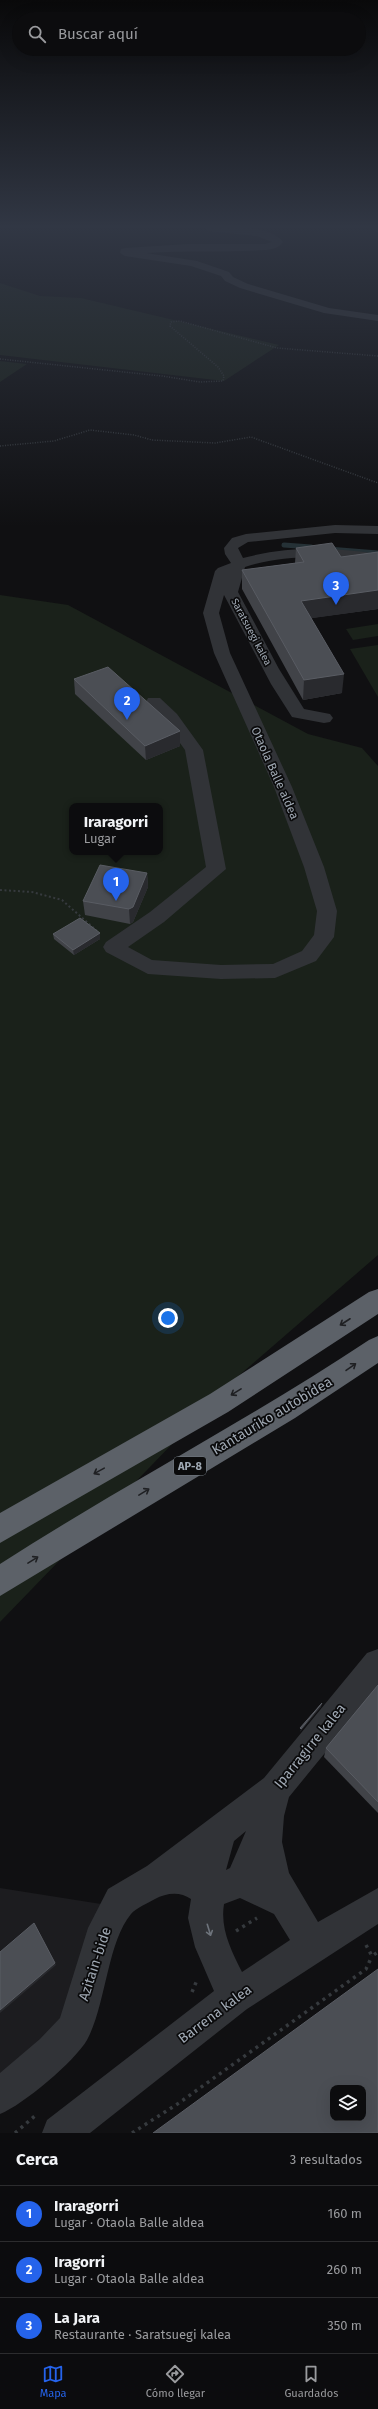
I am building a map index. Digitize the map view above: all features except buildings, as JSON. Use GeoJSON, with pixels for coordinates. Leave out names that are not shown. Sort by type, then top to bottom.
{"type":"FeatureCollection","features":[{"type":"Feature","properties":{"kind":"highway"},"geometry":{"type":"LineString","coordinates":[[0,1529],[219,1403],[378,1300]]}},
{"type":"Feature","properties":{"kind":"highway","name":"Kantauriko autobidea"},"geometry":{"type":"LineString","coordinates":[[0,1581],[71,1536],[333,1380],[378,1348]]}},
{"type":"Feature","properties":{"kind":"street"},"geometry":{"type":"LineString","coordinates":[[378,530],[335,529],[246,538],[236,541],[231,548],[232,554],[239,563],[279,555],[328,553],[378,558]]}},
{"type":"Feature","properties":{"kind":"street","name":"Saratsuegi kalea"},"geometry":{"type":"LineString","coordinates":[[239,563],[230,592],[249,624],[282,690],[298,713],[324,718]]}},
{"type":"Feature","properties":{"kind":"street","name":"Otaola Balle aldea"},"geometry":{"type":"LineString","coordinates":[[113,947],[148,967],[220,972],[275,971],[309,956],[324,937],[327,911],[314,867],[283,787],[222,653],[211,613],[223,571],[239,563]]}},
{"type":"Feature","properties":{"kind":"street"},"geometry":{"type":"LineString","coordinates":[[113,947],[158,917],[216,869],[194,750],[171,718],[154,702]]}},
{"type":"Feature","properties":{"kind":"street","name":"Iparragirre kalea"},"geometry":{"type":"LineString","coordinates":[[159,1878],[275,1789],[378,1664]]}},
{"type":"Feature","properties":{"kind":"street"},"geometry":{"type":"LineString","coordinates":[[241,1881],[266,1824],[275,1789]]}},
{"type":"Feature","properties":{"kind":"street"},"geometry":{"type":"LineString","coordinates":[[266,1824],[266,1846],[271,1871],[285,1902],[313,1944]]}},
{"type":"Feature","properties":{"kind":"street"},"geometry":{"type":"LineString","coordinates":[[221,1830],[209,1867],[209,1892],[205,1918],[213,1946],[236,1997]]}},
{"type":"Feature","properties":{"kind":"street","name":"Azitain-bide"},"geometry":{"type":"LineString","coordinates":[[0,2096],[53,2052],[74,2028],[105,1928],[120,1901],[159,1878],[189,1877],[209,1892]]}},
{"type":"Feature","properties":{"kind":"street"},"geometry":{"type":"LineString","coordinates":[[209,1892],[241,1881],[285,1902]]}},
{"type":"Feature","properties":{"kind":"street","name":"Barrena kalea"},"geometry":{"type":"LineString","coordinates":[[49,2123],[313,1944],[378,1905]]}},
{"type":"Feature","properties":{"kind":"path"},"geometry":{"type":"LineString","coordinates":[[0,359],[96,367],[192,382],[216,383],[223,381],[224,376],[218,367],[172,328]]}},
{"type":"Feature","properties":{"kind":"path"},"geometry":{"type":"LineString","coordinates":[[202,328],[250,342],[277,348],[378,356]]}},
{"type":"Feature","properties":{"kind":"path"},"geometry":{"type":"LineString","coordinates":[[0,446],[25,445],[54,441],[90,430],[134,435],[152,440],[215,444],[251,437],[378,483]]}},
{"type":"Feature","properties":{"kind":"path"},"geometry":{"type":"LineString","coordinates":[[0,890],[32,892],[62,900],[113,947]]}},
{"type":"Feature","properties":{"kind":"path"},"geometry":{"type":"LineString","coordinates":[[187,1997],[193,1992],[201,1969],[201,1959],[213,1946],[285,1902]]}},
{"type":"Feature","properties":{"kind":"path"},"geometry":{"type":"LineString","coordinates":[[132,2133],[179,2103],[366,1969],[372,1956]]}},
{"type":"Feature","properties":{"kind":"path"},"geometry":{"type":"LineString","coordinates":[[15,2133],[49,2123]]}},
{"type":"Feature","properties":{"kind":"shaded area"},"geometry":{"type":"Polygon","coordinates":[[[0,328],[205,328],[279,345],[224,381],[0,355],[0,328]]]}},
{"type":"Feature","properties":{"kind":"shaded area"},"geometry":{"type":"Polygon","coordinates":[[[0,361],[27,364],[0,382],[0,361]]]}},
{"type":"Feature","properties":{"kind":"shaded area"},"geometry":{"type":"Polygon","coordinates":[[[0,595],[68,605],[308,734],[362,748],[378,766],[378,1255],[236,1378],[0,1622],[0,595]]]}},
{"type":"Feature","properties":{"kind":"shaded area"},"geometry":{"type":"Polygon","coordinates":[[[378,624],[378,636],[353,640],[346,629],[378,624]]]}},
{"type":"Feature","properties":{"kind":"shaded area"},"geometry":{"type":"Polygon","coordinates":[[[378,645],[378,697],[350,649],[378,645]]]}},
{"type":"Feature","properties":{"kind":"shaded area"},"geometry":{"type":"Polygon","coordinates":[[[0,1888],[101,1904],[67,2011],[35,2048],[0,2076],[0,1888]]]}},
{"type":"Feature","properties":{"kind":"waterway"},"geometry":{"type":"LineString","coordinates":[[284,545],[311,547]]}},
{"type":"Feature","properties":{"kind":"waterway"},"geometry":{"type":"LineString","coordinates":[[328,549],[378,553]]}},
{"type":"Feature","properties":{"kind":"place","name":"La Jara"},"geometry":{"type":"Point","coordinates":[336,605]}},
{"type":"Feature","properties":{"kind":"place","name":"Iragorri"},"geometry":{"type":"Point","coordinates":[127,720]}},
{"type":"Feature","properties":{"kind":"place","name":"Iraragorri"},"geometry":{"type":"Point","coordinates":[116,901]}}]}
